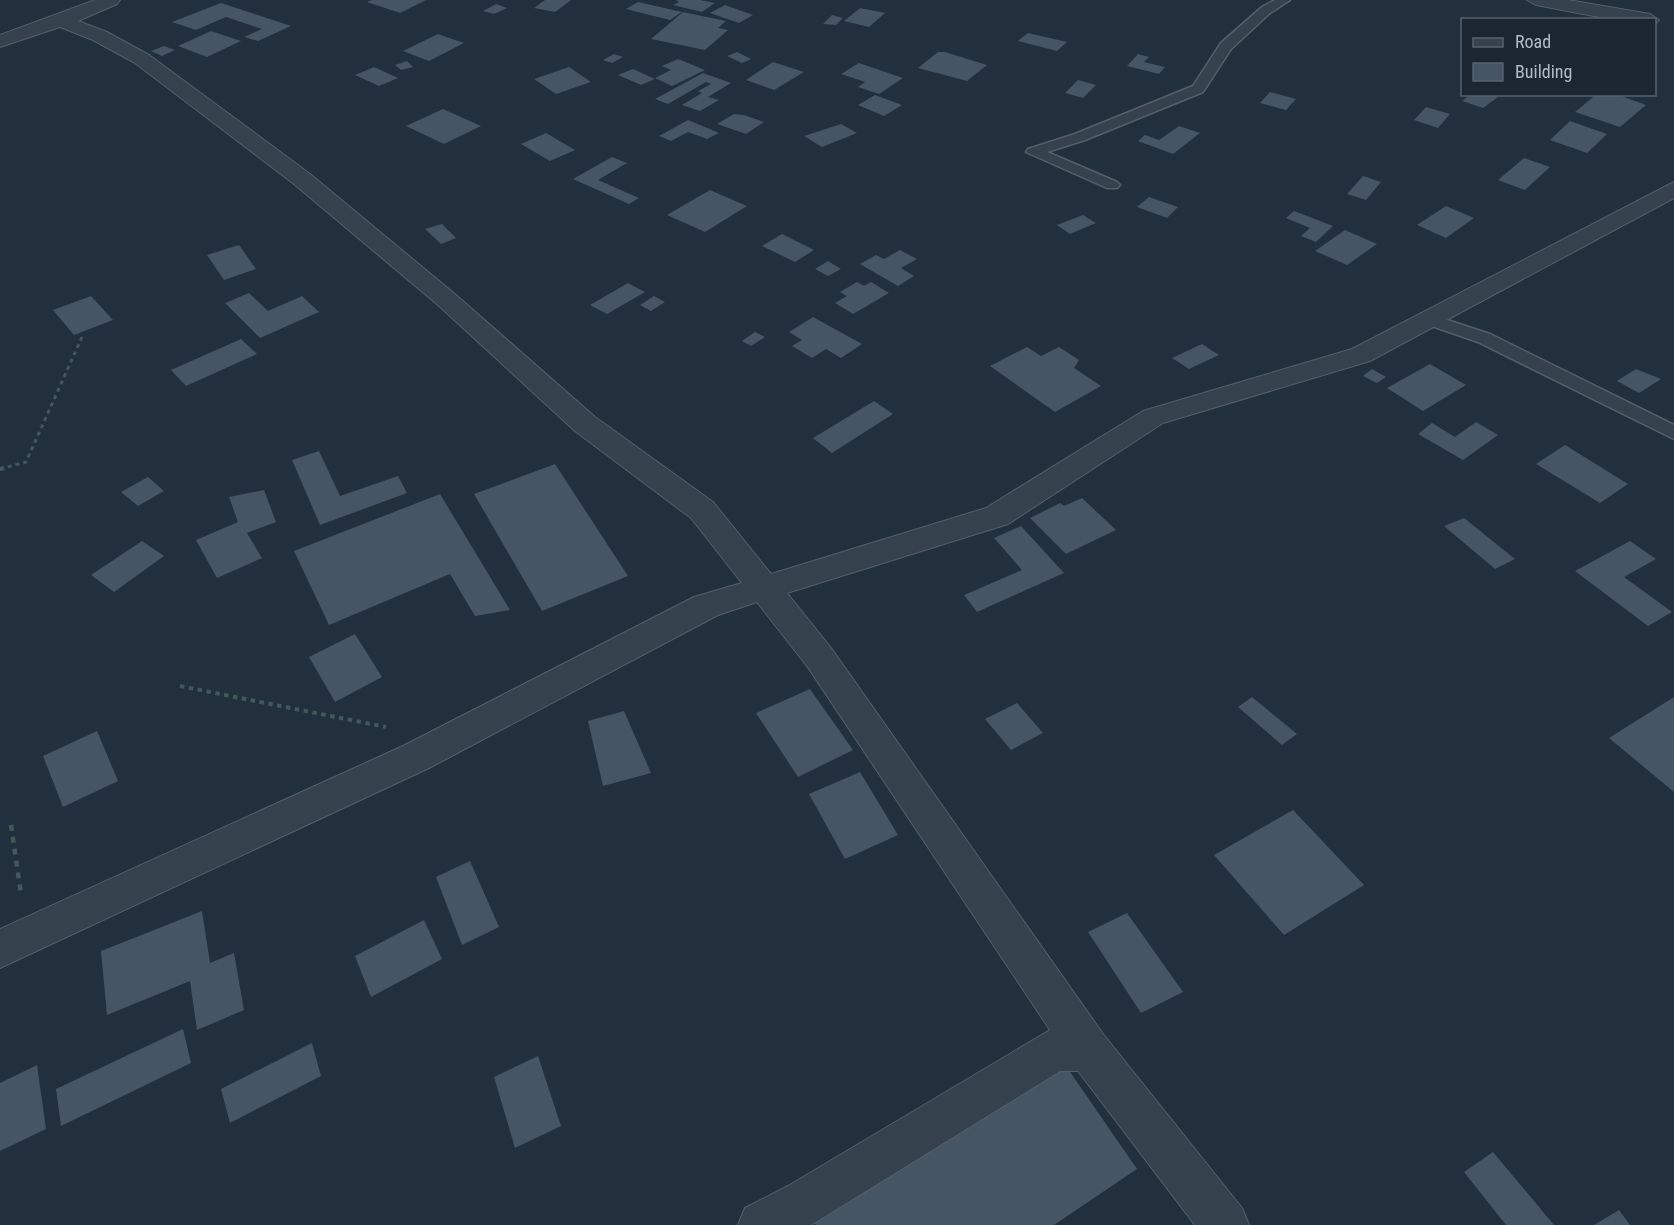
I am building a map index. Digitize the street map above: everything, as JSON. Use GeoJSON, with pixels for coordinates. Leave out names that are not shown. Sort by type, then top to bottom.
{"type":"FeatureCollection","features":[{"type":"Feature","properties":{"kind":"street"},"geometry":{"type":"LineString","coordinates":[[0,26],[9,38],[61,21],[111,0]]}},
{"type":"Feature","properties":{"kind":"street"},"geometry":{"type":"LineString","coordinates":[[1536,0],[1639,18]]}},
{"type":"Feature","properties":{"kind":"street"},"geometry":{"type":"LineString","coordinates":[[61,21],[100,36],[142,59],[302,178],[447,300],[585,424],[702,510],[819,657],[1088,1049],[1225,1225]]}},
{"type":"Feature","properties":{"kind":"street"},"geometry":{"type":"LineString","coordinates":[[14,943],[449,739],[706,606],[997,516],[1153,417],[1361,355],[1674,189]]}},
{"type":"Feature","properties":{"kind":"street"},"geometry":{"type":"LineString","coordinates":[[762,1225],[805,1203],[1055,1050],[1088,1049]]}},
{"type":"Feature","properties":{"kind":"lane"},"geometry":{"type":"LineString","coordinates":[[1112,185],[1033,152],[1080,137],[1198,89],[1226,46],[1266,10],[1284,0]]}},
{"type":"Feature","properties":{"kind":"lane"},"geometry":{"type":"LineString","coordinates":[[1429,319],[1484,338],[1674,433]]}},
{"type":"Feature","properties":{"kind":"path"},"geometry":{"type":"LineString","coordinates":[[0,469],[26,462],[82,337]]}},
{"type":"Feature","properties":{"kind":"path"},"geometry":{"type":"LineString","coordinates":[[180,686],[449,739]]}},
{"type":"Feature","properties":{"kind":"path"},"geometry":{"type":"LineString","coordinates":[[11,825],[14,943]]}},
{"type":"Feature","properties":{"kind":"building"},"geometry":{"type":"Polygon","coordinates":[[[372,0],[426,0],[400,13],[367,2],[372,0]]]}},
{"type":"Feature","properties":{"kind":"building"},"geometry":{"type":"Polygon","coordinates":[[[545,0],[571,0],[555,12],[534,8],[545,0]]]}},
{"type":"Feature","properties":{"kind":"building"},"geometry":{"type":"Polygon","coordinates":[[[676,0],[700,0],[715,3],[702,12],[673,5],[679,2],[676,0]]]}},
{"type":"Feature","properties":{"kind":"building"},"geometry":{"type":"Polygon","coordinates":[[[638,2],[682,12],[670,20],[626,9],[638,2]]]}},
{"type":"Feature","properties":{"kind":"building"},"geometry":{"type":"Polygon","coordinates":[[[221,3],[291,26],[258,41],[244,37],[262,29],[226,17],[196,30],[172,22],[221,3]]]}},
{"type":"Feature","properties":{"kind":"building"},"geometry":{"type":"Polygon","coordinates":[[[496,4],[507,8],[494,14],[483,11],[496,4]]]}},
{"type":"Feature","properties":{"kind":"building"},"geometry":{"type":"Polygon","coordinates":[[[725,5],[753,15],[739,23],[710,13],[725,5]]]}},
{"type":"Feature","properties":{"kind":"building"},"geometry":{"type":"Polygon","coordinates":[[[860,8],[885,13],[869,27],[844,21],[860,8]]]}},
{"type":"Feature","properties":{"kind":"building"},"geometry":{"type":"Polygon","coordinates":[[[683,12],[726,21],[718,28],[728,30],[705,50],[651,39],[683,12]]]}},
{"type":"Feature","properties":{"kind":"building"},"geometry":{"type":"Polygon","coordinates":[[[832,15],[843,18],[836,25],[823,24],[832,15]]]}},
{"type":"Feature","properties":{"kind":"building"},"geometry":{"type":"Polygon","coordinates":[[[211,31],[241,41],[207,57],[178,46],[211,31]]]}},
{"type":"Feature","properties":{"kind":"building"},"geometry":{"type":"Polygon","coordinates":[[[1028,33],[1067,42],[1057,51],[1018,41],[1028,33]]]}},
{"type":"Feature","properties":{"kind":"building"},"geometry":{"type":"Polygon","coordinates":[[[438,34],[464,43],[429,61],[403,51],[438,34]]]}},
{"type":"Feature","properties":{"kind":"building"},"geometry":{"type":"Polygon","coordinates":[[[164,46],[175,50],[162,56],[151,51],[164,46]]]}},
{"type":"Feature","properties":{"kind":"building"},"geometry":{"type":"Polygon","coordinates":[[[737,52],[751,59],[742,63],[727,56],[737,52]]]}},
{"type":"Feature","properties":{"kind":"building"},"geometry":{"type":"Polygon","coordinates":[[[938,52],[987,65],[967,81],[918,68],[938,52]]]}},
{"type":"Feature","properties":{"kind":"building"},"geometry":{"type":"Polygon","coordinates":[[[614,54],[623,57],[612,63],[603,60],[614,54]]]}},
{"type":"Feature","properties":{"kind":"building"},"geometry":{"type":"Polygon","coordinates":[[[1138,54],[1149,57],[1144,62],[1165,67],[1159,74],[1127,66],[1138,54]]]}},
{"type":"Feature","properties":{"kind":"building"},"geometry":{"type":"Polygon","coordinates":[[[678,59],[705,70],[672,86],[655,78],[671,70],[662,66],[678,59]]]}},
{"type":"Feature","properties":{"kind":"building"},"geometry":{"type":"Polygon","coordinates":[[[407,61],[413,67],[401,70],[395,65],[407,61]]]}},
{"type":"Feature","properties":{"kind":"building"},"geometry":{"type":"Polygon","coordinates":[[[773,62],[804,72],[774,90],[746,80],[773,62]]]}},
{"type":"Feature","properties":{"kind":"building"},"geometry":{"type":"Polygon","coordinates":[[[859,63],[903,78],[879,94],[858,87],[865,82],[841,74],[859,63]]]}},
{"type":"Feature","properties":{"kind":"building"},"geometry":{"type":"Polygon","coordinates":[[[374,67],[398,78],[379,86],[355,75],[374,67]]]}},
{"type":"Feature","properties":{"kind":"building"},"geometry":{"type":"Polygon","coordinates":[[[569,67],[591,82],[556,94],[534,79],[569,67]]]}},
{"type":"Feature","properties":{"kind":"building"},"geometry":{"type":"Polygon","coordinates":[[[633,69],[655,79],[641,85],[618,75],[633,69]]]}},
{"type":"Feature","properties":{"kind":"building"},"geometry":{"type":"Polygon","coordinates":[[[703,73],[731,83],[708,97],[719,100],[700,111],[682,105],[702,93],[698,91],[711,84],[706,82],[668,104],[655,99],[703,73]]]}},
{"type":"Feature","properties":{"kind":"building"},"geometry":{"type":"Polygon","coordinates":[[[1078,80],[1096,85],[1083,98],[1065,93],[1078,80]]]}},
{"type":"Feature","properties":{"kind":"building"},"geometry":{"type":"Polygon","coordinates":[[[1270,92],[1296,99],[1286,110],[1260,103],[1270,92]]]}},
{"type":"Feature","properties":{"kind":"building"},"geometry":{"type":"Polygon","coordinates":[[[875,95],[902,105],[884,116],[858,105],[875,95]]]}},
{"type":"Feature","properties":{"kind":"building"},"geometry":{"type":"Polygon","coordinates":[[[1468,96],[1498,97],[1483,108],[1462,101],[1468,96]]]}},
{"type":"Feature","properties":{"kind":"building"},"geometry":{"type":"Polygon","coordinates":[[[1595,96],[1621,96],[1646,105],[1620,127],[1575,112],[1595,96]]]}},
{"type":"Feature","properties":{"kind":"building"},"geometry":{"type":"Polygon","coordinates":[[[1426,107],[1450,114],[1438,128],[1414,120],[1426,107]]]}},
{"type":"Feature","properties":{"kind":"building"},"geometry":{"type":"Polygon","coordinates":[[[443,109],[481,126],[444,144],[406,126],[443,109]]]}},
{"type":"Feature","properties":{"kind":"building"},"geometry":{"type":"Polygon","coordinates":[[[734,114],[764,122],[746,134],[717,124],[734,114]]]}},
{"type":"Feature","properties":{"kind":"building"},"geometry":{"type":"Polygon","coordinates":[[[688,120],[719,133],[707,139],[688,132],[671,141],[659,136],[688,120]]]}},
{"type":"Feature","properties":{"kind":"building"},"geometry":{"type":"Polygon","coordinates":[[[1570,121],[1607,134],[1587,153],[1550,140],[1570,121]]]}},
{"type":"Feature","properties":{"kind":"building"},"geometry":{"type":"Polygon","coordinates":[[[841,124],[857,133],[822,147],[804,136],[841,124]]]}},
{"type":"Feature","properties":{"kind":"building"},"geometry":{"type":"Polygon","coordinates":[[[1179,126],[1200,133],[1173,154],[1138,141],[1145,135],[1159,140],[1179,126]]]}},
{"type":"Feature","properties":{"kind":"building"},"geometry":{"type":"Polygon","coordinates":[[[546,133],[575,150],[550,161],[521,144],[546,133]]]}},
{"type":"Feature","properties":{"kind":"building"},"geometry":{"type":"Polygon","coordinates":[[[612,157],[627,163],[598,180],[639,198],[629,204],[573,179],[612,157]]]}},
{"type":"Feature","properties":{"kind":"building"},"geometry":{"type":"Polygon","coordinates":[[[1524,158],[1550,167],[1525,190],[1498,180],[1524,158]]]}},
{"type":"Feature","properties":{"kind":"building"},"geometry":{"type":"Polygon","coordinates":[[[1363,176],[1381,182],[1366,200],[1347,194],[1363,176]]]}},
{"type":"Feature","properties":{"kind":"building"},"geometry":{"type":"Polygon","coordinates":[[[710,190],[747,206],[705,232],[667,215],[710,190]]]}},
{"type":"Feature","properties":{"kind":"building"},"geometry":{"type":"Polygon","coordinates":[[[1149,197],[1178,207],[1167,218],[1137,207],[1149,197]]]}},
{"type":"Feature","properties":{"kind":"building"},"geometry":{"type":"Polygon","coordinates":[[[1446,206],[1474,218],[1446,238],[1417,225],[1446,206]]]}},
{"type":"Feature","properties":{"kind":"building"},"geometry":{"type":"Polygon","coordinates":[[[1294,211],[1333,226],[1316,242],[1301,236],[1310,228],[1286,218],[1294,211]]]}},
{"type":"Feature","properties":{"kind":"building"},"geometry":{"type":"Polygon","coordinates":[[[1083,215],[1096,223],[1070,234],[1057,225],[1083,215]]]}},
{"type":"Feature","properties":{"kind":"building"},"geometry":{"type":"Polygon","coordinates":[[[442,224],[456,238],[441,244],[425,229],[442,224]]]}},
{"type":"Feature","properties":{"kind":"building"},"geometry":{"type":"Polygon","coordinates":[[[1345,230],[1377,244],[1347,265],[1315,251],[1345,230]]]}},
{"type":"Feature","properties":{"kind":"building"},"geometry":{"type":"Polygon","coordinates":[[[782,234],[814,250],[795,262],[762,246],[782,234]]]}},
{"type":"Feature","properties":{"kind":"building"},"geometry":{"type":"Polygon","coordinates":[[[239,245],[256,269],[224,280],[207,255],[239,245]]]}},
{"type":"Feature","properties":{"kind":"building"},"geometry":{"type":"Polygon","coordinates":[[[900,250],[917,259],[901,268],[914,276],[898,286],[860,264],[876,255],[884,259],[900,250]]]}},
{"type":"Feature","properties":{"kind":"building"},"geometry":{"type":"Polygon","coordinates":[[[828,261],[841,269],[828,276],[815,269],[828,261]]]}},
{"type":"Feature","properties":{"kind":"building"},"geometry":{"type":"Polygon","coordinates":[[[857,282],[864,286],[871,282],[889,293],[853,314],[835,303],[847,296],[840,292],[857,282]]]}},
{"type":"Feature","properties":{"kind":"building"},"geometry":{"type":"Polygon","coordinates":[[[628,283],[645,292],[607,314],[590,305],[628,283]]]}},
{"type":"Feature","properties":{"kind":"building"},"geometry":{"type":"Polygon","coordinates":[[[249,293],[268,311],[302,296],[319,312],[260,338],[225,303],[249,293]]]}},
{"type":"Feature","properties":{"kind":"building"},"geometry":{"type":"Polygon","coordinates":[[[91,296],[113,320],[74,335],[53,310],[91,296]]]}},
{"type":"Feature","properties":{"kind":"building"},"geometry":{"type":"Polygon","coordinates":[[[654,296],[665,302],[651,311],[640,305],[654,296]]]}},
{"type":"Feature","properties":{"kind":"building"},"geometry":{"type":"Polygon","coordinates":[[[813,317],[862,344],[841,358],[826,349],[812,358],[792,346],[802,340],[789,332],[813,317]]]}},
{"type":"Feature","properties":{"kind":"building"},"geometry":{"type":"Polygon","coordinates":[[[755,332],[765,337],[751,346],[742,341],[755,332]]]}},
{"type":"Feature","properties":{"kind":"building"},"geometry":{"type":"Polygon","coordinates":[[[241,339],[257,354],[186,386],[171,370],[241,339]]]}},
{"type":"Feature","properties":{"kind":"building"},"geometry":{"type":"Polygon","coordinates":[[[1202,344],[1219,355],[1189,369],[1172,358],[1202,344]]]}},
{"type":"Feature","properties":{"kind":"building"},"geometry":{"type":"Polygon","coordinates":[[[1027,347],[1041,356],[1059,347],[1079,360],[1074,368],[1101,386],[1055,412],[990,366],[1027,347]]]}},
{"type":"Feature","properties":{"kind":"building"},"geometry":{"type":"Polygon","coordinates":[[[1430,364],[1466,385],[1423,411],[1387,388],[1430,364]]]}},
{"type":"Feature","properties":{"kind":"building"},"geometry":{"type":"Polygon","coordinates":[[[1372,369],[1386,377],[1377,383],[1363,376],[1372,369]]]}},
{"type":"Feature","properties":{"kind":"building"},"geometry":{"type":"Polygon","coordinates":[[[1636,369],[1661,379],[1639,393],[1617,381],[1636,369]]]}},
{"type":"Feature","properties":{"kind":"building"},"geometry":{"type":"Polygon","coordinates":[[[874,401],[893,414],[832,453],[813,438],[874,401]]]}},
{"type":"Feature","properties":{"kind":"building"},"geometry":{"type":"Polygon","coordinates":[[[1476,422],[1498,435],[1463,460],[1418,434],[1432,423],[1455,437],[1476,422]]]}},
{"type":"Feature","properties":{"kind":"building"},"geometry":{"type":"Polygon","coordinates":[[[1565,445],[1628,484],[1600,503],[1536,464],[1565,445]]]}},
{"type":"Feature","properties":{"kind":"building"},"geometry":{"type":"Polygon","coordinates":[[[319,451],[340,496],[398,476],[407,493],[320,525],[292,460],[319,451]]]}},
{"type":"Feature","properties":{"kind":"building"},"geometry":{"type":"Polygon","coordinates":[[[555,464],[628,576],[542,611],[474,494],[555,464]]]}},
{"type":"Feature","properties":{"kind":"building"},"geometry":{"type":"Polygon","coordinates":[[[148,477],[164,491],[138,506],[121,492],[148,477]]]}},
{"type":"Feature","properties":{"kind":"building"},"geometry":{"type":"Polygon","coordinates":[[[264,490],[276,522],[247,533],[262,558],[217,578],[196,540],[238,522],[229,497],[264,490]]]}},
{"type":"Feature","properties":{"kind":"building"},"geometry":{"type":"Polygon","coordinates":[[[440,494],[510,610],[475,616],[450,574],[329,625],[294,551],[440,494]]]}},
{"type":"Feature","properties":{"kind":"building"},"geometry":{"type":"Polygon","coordinates":[[[1082,498],[1116,530],[1066,554],[1030,518],[1060,503],[1064,506],[1082,498]]]}},
{"type":"Feature","properties":{"kind":"building"},"geometry":{"type":"Polygon","coordinates":[[[1464,518],[1515,559],[1495,569],[1444,526],[1464,518]]]}},
{"type":"Feature","properties":{"kind":"building"},"geometry":{"type":"Polygon","coordinates":[[[1021,526],[1064,573],[977,612],[964,595],[1022,570],[994,538],[1021,526]]]}},
{"type":"Feature","properties":{"kind":"building"},"geometry":{"type":"Polygon","coordinates":[[[142,541],[164,556],[114,592],[91,575],[142,541]]]}},
{"type":"Feature","properties":{"kind":"building"},"geometry":{"type":"Polygon","coordinates":[[[1630,541],[1656,559],[1624,577],[1672,612],[1648,626],[1575,571],[1630,541]]]}},
{"type":"Feature","properties":{"kind":"building"},"geometry":{"type":"Polygon","coordinates":[[[355,634],[382,677],[335,702],[309,657],[355,634]]]}},
{"type":"Feature","properties":{"kind":"building"},"geometry":{"type":"Polygon","coordinates":[[[810,689],[853,750],[798,777],[756,713],[810,689]]]}},
{"type":"Feature","properties":{"kind":"building"},"geometry":{"type":"Polygon","coordinates":[[[1252,697],[1297,734],[1282,745],[1238,707],[1252,697]]]}},
{"type":"Feature","properties":{"kind":"building"},"geometry":{"type":"Polygon","coordinates":[[[1674,697],[1674,792],[1609,738],[1674,697]]]}},
{"type":"Feature","properties":{"kind":"building"},"geometry":{"type":"Polygon","coordinates":[[[1017,703],[1043,733],[1011,750],[985,719],[1017,703]]]}},
{"type":"Feature","properties":{"kind":"building"},"geometry":{"type":"Polygon","coordinates":[[[624,711],[651,773],[603,786],[588,721],[624,711]]]}},
{"type":"Feature","properties":{"kind":"building"},"geometry":{"type":"Polygon","coordinates":[[[97,731],[118,781],[63,807],[43,756],[97,731]]]}},
{"type":"Feature","properties":{"kind":"building"},"geometry":{"type":"Polygon","coordinates":[[[860,772],[898,835],[845,859],[809,794],[860,772]]]}},
{"type":"Feature","properties":{"kind":"building"},"geometry":{"type":"Polygon","coordinates":[[[1293,810],[1364,885],[1284,935],[1214,855],[1293,810]]]}},
{"type":"Feature","properties":{"kind":"building"},"geometry":{"type":"Polygon","coordinates":[[[470,861],[499,927],[462,945],[436,877],[470,861]]]}},
{"type":"Feature","properties":{"kind":"building"},"geometry":{"type":"Polygon","coordinates":[[[202,911],[210,963],[234,953],[244,1010],[197,1030],[190,981],[107,1015],[101,951],[202,911]]]}},
{"type":"Feature","properties":{"kind":"building"},"geometry":{"type":"Polygon","coordinates":[[[1127,913],[1183,992],[1141,1013],[1088,932],[1127,913]]]}},
{"type":"Feature","properties":{"kind":"building"},"geometry":{"type":"Polygon","coordinates":[[[424,920],[442,959],[371,997],[355,956],[424,920]]]}},
{"type":"Feature","properties":{"kind":"building"},"geometry":{"type":"Polygon","coordinates":[[[183,1029],[191,1063],[61,1126],[56,1089],[183,1029]]]}},
{"type":"Feature","properties":{"kind":"building"},"geometry":{"type":"Polygon","coordinates":[[[312,1043],[321,1076],[230,1123],[221,1089],[312,1043]]]}},
{"type":"Feature","properties":{"kind":"building"},"geometry":{"type":"Polygon","coordinates":[[[1055,1050],[1137,1169],[1054,1225],[816,1225],[805,1203],[1055,1050]]]}},
{"type":"Feature","properties":{"kind":"building"},"geometry":{"type":"Polygon","coordinates":[[[538,1056],[561,1126],[515,1148],[494,1077],[538,1056]]]}},
{"type":"Feature","properties":{"kind":"building"},"geometry":{"type":"Polygon","coordinates":[[[37,1065],[46,1129],[0,1151],[0,1083],[37,1065]]]}},
{"type":"Feature","properties":{"kind":"building"},"geometry":{"type":"Polygon","coordinates":[[[1493,1152],[1554,1225],[1506,1225],[1464,1172],[1493,1152]]]}},
{"type":"Feature","properties":{"kind":"building"},"geometry":{"type":"Polygon","coordinates":[[[1619,1210],[1630,1225],[1594,1225],[1619,1210]]]}}]}
